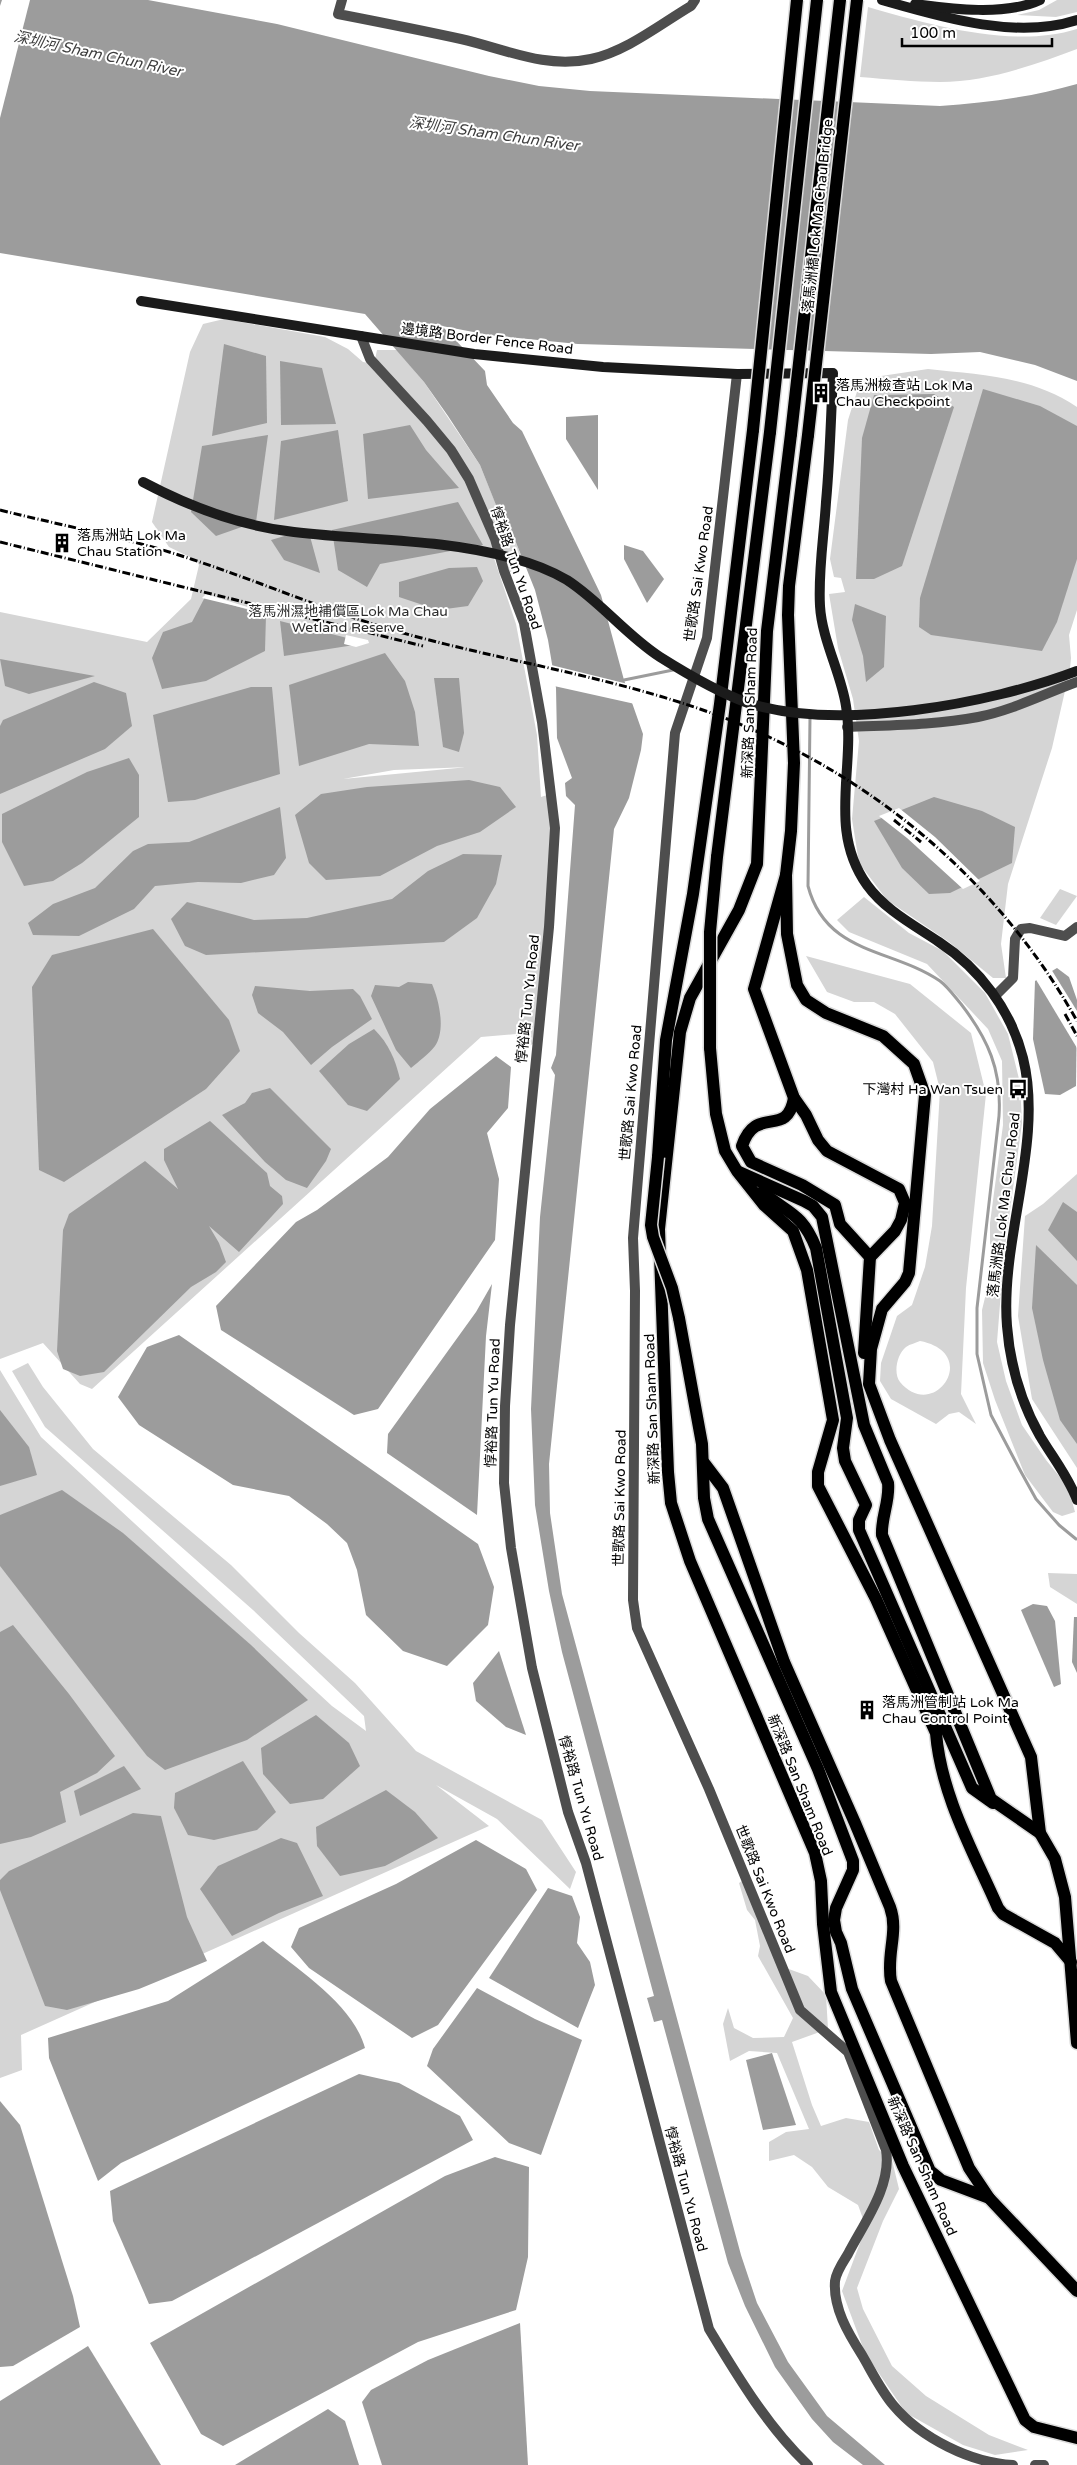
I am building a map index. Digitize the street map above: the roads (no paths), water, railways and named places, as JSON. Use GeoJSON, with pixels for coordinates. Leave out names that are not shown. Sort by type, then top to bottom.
{"type":"FeatureCollection","features":[{"type":"Feature","properties":{"kind":"main road","name":"新深路 San Sham Road"},"geometry":{"type":"LineString","coordinates":[[797,0],[753,430],[720,704],[682,956],[666,1040],[651,1225],[656,1246],[672,1288],[679,1318],[704,1462],[704,1498],[708,1519],[818,1769],[853,1861],[853,1870],[836,1908],[834,1920],[852,1989],[930,2171],[941,2180],[989,2198]]}},
{"type":"Feature","properties":{"kind":"main road","name":"落馬洲橋 Lok Ma Chau Bridge"},"geometry":{"type":"LineString","coordinates":[[770,432],[818,0]]}},
{"type":"Feature","properties":{"kind":"main road","name":"落馬洲橋 Lok Ma Chau Bridge"},"geometry":{"type":"LineString","coordinates":[[792,434],[840,0]]}},
{"type":"Feature","properties":{"kind":"main road","name":"落馬洲橋 Lok Ma Chau Bridge"},"geometry":{"type":"LineString","coordinates":[[808,435],[857,0]]}},
{"type":"Feature","properties":{"kind":"main road","name":"新深路 San Sham Road"},"geometry":{"type":"LineString","coordinates":[[770,432],[717,857],[710,932],[710,1048],[716,1114],[725,1151],[737,1171],[764,1205],[793,1231],[798,1240],[807,1270],[833,1420],[818,1472],[818,1486],[876,1599],[936,1733],[938,1753],[950,1801],[998,1908],[1003,1914],[1055,1943],[1071,1962]]}},
{"type":"Feature","properties":{"kind":"main road","name":"新深路 San Sham Road"},"geometry":{"type":"LineString","coordinates":[[680,1032],[693,993],[739,910],[757,864],[760,831],[767,631],[792,434]]}},
{"type":"Feature","properties":{"kind":"main road","name":"新深路 San Sham Road"},"geometry":{"type":"LineString","coordinates":[[808,435],[788,615],[794,763],[791,831],[786,875],[787,934],[797,985],[806,1000],[826,1013],[884,1036],[914,1064],[925,1095],[909,1273],[905,1282],[882,1309],[871,1349],[870,1384]]}},
{"type":"Feature","properties":{"kind":"main road","name":"新深路 San Sham Road"},"geometry":{"type":"LineString","coordinates":[[786,875],[754,989],[794,1098],[827,1151],[899,1189],[905,1203],[901,1220],[895,1231],[870,1257],[863,1365],[890,1440],[1031,1757],[1040,1833],[1055,1859],[1065,1897],[1077,2043]]}},
{"type":"Feature","properties":{"kind":"main road","name":"新深路 San Sham Road"},"geometry":{"type":"LineString","coordinates":[[682,956],[685,977],[659,1229],[668,1472],[671,1502],[677,1526],[690,1561],[815,1853],[821,1881],[823,1924],[831,1992],[903,2166],[1025,2420],[1034,2428],[1077,2438]]}},
{"type":"Feature","properties":{"kind":"main road"},"geometry":{"type":"LineString","coordinates":[[794,1098],[792,1111],[783,1120],[760,1122],[747,1132],[742,1146],[751,1162],[802,1185],[835,1205],[840,1224],[870,1257]]}},
{"type":"Feature","properties":{"kind":"main road","name":"新深路 San Sham Road"},"geometry":{"type":"LineString","coordinates":[[737,1171],[774,1202],[797,1216],[809,1228],[816,1248],[847,1418],[843,1448],[844,1461],[866,1505],[859,1520],[860,1530],[972,1788],[1040,1833]]}},
{"type":"Feature","properties":{"kind":"main road"},"geometry":{"type":"LineString","coordinates":[[737,1171],[804,1201],[813,1206],[822,1217],[864,1425],[888,1483],[889,1493],[882,1535],[995,1804]]}},
{"type":"Feature","properties":{"kind":"main road","name":"新深路 San Sham Road"},"geometry":{"type":"LineString","coordinates":[[704,1462],[723,1488],[784,1662],[856,1823],[892,1914],[894,1930],[888,1966],[891,1981],[969,2168],[989,2198],[1077,2291]]}},
{"type":"Feature","properties":{"kind":"street"},"geometry":{"type":"LineString","coordinates":[[342,0],[338,14],[463,40],[526,58],[552,62],[590,59],[616,51],[691,6],[695,0]]}},
{"type":"Feature","properties":{"kind":"street"},"geometry":{"type":"LineString","coordinates":[[882,0],[972,22],[997,26],[1052,25],[1077,20]]}},
{"type":"Feature","properties":{"kind":"street"},"geometry":{"type":"LineString","coordinates":[[890,0],[959,9],[986,9],[1021,6],[1040,0]]}},
{"type":"Feature","properties":{"kind":"street","name":"邊境路 Border Fence Road"},"geometry":{"type":"LineString","coordinates":[[141,301],[474,354],[603,367],[737,374],[833,373]]}},
{"type":"Feature","properties":{"kind":"street","name":"惇裕路 Tun Yu Road"},"geometry":{"type":"LineString","coordinates":[[361,336],[370,359],[451,450],[469,479],[495,539],[506,576],[524,623],[542,722],[554,828],[549,927],[510,1325],[504,1483],[511,1548],[532,1668],[568,1812],[586,1863],[709,2329],[737,2376],[792,2450],[808,2465]]}},
{"type":"Feature","properties":{"kind":"street","name":"落馬洲路 Lok Ma Chau Road"},"geometry":{"type":"LineString","coordinates":[[833,373],[832,431],[820,583],[820,610],[846,706],[844,823],[848,846],[867,885],[886,906],[964,961],[995,996],[1019,1044],[1026,1071],[1029,1095],[1028,1124],[1006,1292],[1009,1347],[1016,1378],[1027,1410],[1039,1435],[1070,1483],[1077,1500]]}},
{"type":"Feature","properties":{"kind":"street","name":"世歌路 Sai Kwo Road"},"geometry":{"type":"LineString","coordinates":[[737,374],[707,638],[675,733],[633,1238],[635,1291],[632,1600],[637,1628],[709,1789],[800,2010],[848,2052],[886,2150],[888,2165],[881,2189],[835,2280],[836,2301],[849,2334],[893,2405],[906,2419],[925,2433],[973,2457],[989,2463],[1013,2465]]}},
{"type":"Feature","properties":{"kind":"street"},"geometry":{"type":"LineString","coordinates":[[143,482],[186,504],[274,529],[316,534],[423,541],[477,549],[540,567],[566,580],[586,594],[633,636],[666,660],[705,684],[748,702],[778,710],[821,715],[926,708],[997,695],[1077,671]]}},
{"type":"Feature","properties":{"kind":"street"},"geometry":{"type":"LineString","coordinates":[[847,726],[940,722],[979,716],[1022,704],[1077,682]]}},
{"type":"Feature","properties":{"kind":"street"},"geometry":{"type":"LineString","coordinates":[[995,996],[1013,978],[1015,939],[1021,930],[1030,928],[1065,936],[1077,927]]}},
{"type":"Feature","properties":{"kind":"street"},"geometry":{"type":"LineString","coordinates":[[1035,2465],[1044,2465]]}},
{"type":"Feature","properties":{"kind":"water","name":"深圳河 Sham Chun River"},"geometry":{"type":"Polygon","coordinates":[[[0,0],[148,0],[277,24],[489,76],[539,86],[590,91],[940,106],[1009,99],[1077,84],[1077,381],[1035,365],[980,352],[931,354],[578,344],[489,335],[442,326],[485,371],[487,385],[513,423],[522,431],[601,595],[624,680],[643,734],[629,798],[614,829],[549,1464],[550,1513],[562,1594],[741,2255],[757,2303],[788,2362],[827,2416],[885,2465],[863,2465],[833,2442],[812,2419],[775,2367],[745,2306],[728,2263],[662,2020],[654,2022],[647,1998],[654,1996],[562,1652],[549,1591],[535,1505],[531,1409],[540,1217],[555,1075],[551,1068],[556,1055],[575,805],[566,796],[565,783],[572,778],[557,738],[556,688],[548,640],[535,590],[515,540],[510,540],[480,465],[424,382],[365,314],[0,253],[0,0]]]}},
{"type":"Feature","properties":{"kind":"water"},"geometry":{"type":"Polygon","coordinates":[[[224,344],[266,356],[267,423],[212,436],[224,344]]]}},
{"type":"Feature","properties":{"kind":"water"},"geometry":{"type":"Polygon","coordinates":[[[280,361],[322,368],[336,424],[281,425],[280,361]]]}},
{"type":"Feature","properties":{"kind":"water"},"geometry":{"type":"Polygon","coordinates":[[[983,389],[1040,406],[1077,426],[1077,559],[1057,622],[1042,651],[931,635],[919,627],[920,598],[983,389]]]}},
{"type":"Feature","properties":{"kind":"water"},"geometry":{"type":"Polygon","coordinates":[[[934,394],[954,407],[902,566],[874,579],[856,579],[862,438],[874,395],[934,394]]]}},
{"type":"Feature","properties":{"kind":"water"},"geometry":{"type":"Polygon","coordinates":[[[598,415],[598,490],[566,439],[566,417],[598,415]]]}},
{"type":"Feature","properties":{"kind":"water"},"geometry":{"type":"Polygon","coordinates":[[[410,425],[426,450],[459,488],[368,499],[363,434],[410,425]]]}},
{"type":"Feature","properties":{"kind":"water"},"geometry":{"type":"Polygon","coordinates":[[[338,430],[348,501],[274,520],[281,441],[338,430]]]}},
{"type":"Feature","properties":{"kind":"water"},"geometry":{"type":"Polygon","coordinates":[[[268,435],[256,522],[216,536],[191,512],[202,446],[268,435]]]}},
{"type":"Feature","properties":{"kind":"water"},"geometry":{"type":"Polygon","coordinates":[[[458,502],[483,545],[380,564],[367,587],[338,570],[332,530],[458,502]]]}},
{"type":"Feature","properties":{"kind":"water"},"geometry":{"type":"Polygon","coordinates":[[[308,529],[320,573],[284,560],[271,540],[308,529]]]}},
{"type":"Feature","properties":{"kind":"water"},"geometry":{"type":"Polygon","coordinates":[[[624,545],[643,551],[664,579],[647,603],[624,559],[624,545]]]}},
{"type":"Feature","properties":{"kind":"water"},"geometry":{"type":"Polygon","coordinates":[[[477,567],[483,581],[468,606],[438,610],[399,597],[399,582],[449,568],[477,567]]]}},
{"type":"Feature","properties":{"kind":"water"},"geometry":{"type":"Polygon","coordinates":[[[205,597],[266,615],[265,651],[206,681],[162,689],[152,658],[163,632],[192,622],[205,597]]]}},
{"type":"Feature","properties":{"kind":"water"},"geometry":{"type":"Polygon","coordinates":[[[855,604],[886,616],[884,667],[866,682],[863,656],[852,620],[855,604]]]}},
{"type":"Feature","properties":{"kind":"water"},"geometry":{"type":"Polygon","coordinates":[[[280,621],[367,643],[284,656],[280,621]]]}},
{"type":"Feature","properties":{"kind":"water"},"geometry":{"type":"Polygon","coordinates":[[[385,653],[405,681],[415,712],[419,746],[369,744],[299,766],[289,685],[385,653]]]}},
{"type":"Feature","properties":{"kind":"water"},"geometry":{"type":"Polygon","coordinates":[[[0,659],[95,676],[29,694],[5,686],[0,659]]]}},
{"type":"Feature","properties":{"kind":"water"},"geometry":{"type":"Polygon","coordinates":[[[434,678],[459,678],[464,733],[459,752],[443,747],[434,678]]]}},
{"type":"Feature","properties":{"kind":"water"},"geometry":{"type":"Polygon","coordinates":[[[94,682],[126,693],[132,726],[105,749],[0,794],[0,726],[3,720],[94,682]]]}},
{"type":"Feature","properties":{"kind":"water"},"geometry":{"type":"Polygon","coordinates":[[[251,687],[272,687],[280,774],[195,800],[168,802],[153,715],[251,687]]]}},
{"type":"Feature","properties":{"kind":"water"},"geometry":{"type":"Polygon","coordinates":[[[129,758],[139,775],[139,817],[82,863],[53,881],[24,886],[2,842],[2,814],[87,772],[129,758]]]}},
{"type":"Feature","properties":{"kind":"water"},"geometry":{"type":"Polygon","coordinates":[[[469,780],[500,787],[516,807],[480,832],[437,846],[380,876],[326,880],[309,863],[295,815],[321,794],[367,787],[469,780]]]}},
{"type":"Feature","properties":{"kind":"water"},"geometry":{"type":"Polygon","coordinates":[[[934,797],[982,811],[1015,827],[1012,863],[950,893],[929,894],[902,868],[874,821],[934,797]]]}},
{"type":"Feature","properties":{"kind":"water"},"geometry":{"type":"Polygon","coordinates":[[[280,807],[286,858],[274,875],[241,883],[198,882],[155,886],[134,909],[79,936],[33,935],[28,923],[53,904],[95,888],[133,851],[148,844],[189,842],[280,807]]]}},
{"type":"Feature","properties":{"kind":"water"},"geometry":{"type":"Polygon","coordinates":[[[463,854],[502,855],[496,884],[477,918],[444,942],[206,955],[185,946],[171,919],[187,902],[254,920],[307,918],[392,899],[428,871],[463,854]]]}},
{"type":"Feature","properties":{"kind":"water"},"geometry":{"type":"Polygon","coordinates":[[[153,929],[229,1020],[240,1051],[206,1089],[64,1182],[39,1170],[32,987],[52,955],[153,929]]]}},
{"type":"Feature","properties":{"kind":"water"},"geometry":{"type":"Polygon","coordinates":[[[1057,968],[1069,977],[1077,1000],[1076,1086],[1060,1095],[1045,1094],[1033,1039],[1035,981],[1057,968]]]}},
{"type":"Feature","properties":{"kind":"water"},"geometry":{"type":"Polygon","coordinates":[[[408,982],[432,984],[439,1006],[441,1024],[435,1046],[411,1068],[396,1050],[371,996],[375,985],[399,987],[408,982]]]}},
{"type":"Feature","properties":{"kind":"water"},"geometry":{"type":"Polygon","coordinates":[[[255,986],[310,991],[353,989],[360,996],[372,1019],[332,1047],[311,1065],[283,1032],[258,1013],[252,995],[255,986]]]}},
{"type":"Feature","properties":{"kind":"water"},"geometry":{"type":"Polygon","coordinates":[[[374,1029],[384,1040],[391,1052],[400,1079],[367,1111],[348,1105],[319,1071],[349,1044],[374,1029]]]}},
{"type":"Feature","properties":{"kind":"water"},"geometry":{"type":"Polygon","coordinates":[[[496,1056],[511,1067],[508,1108],[487,1133],[499,1179],[495,1240],[378,1409],[354,1415],[221,1330],[216,1306],[296,1222],[317,1210],[388,1157],[430,1109],[496,1056]]]}},
{"type":"Feature","properties":{"kind":"water"},"geometry":{"type":"Polygon","coordinates":[[[270,1088],[331,1149],[326,1161],[307,1188],[286,1180],[265,1162],[222,1115],[245,1103],[252,1093],[270,1088]]]}},
{"type":"Feature","properties":{"kind":"water"},"geometry":{"type":"Polygon","coordinates":[[[210,1121],[267,1173],[270,1186],[282,1196],[283,1204],[239,1252],[209,1226],[219,1243],[226,1262],[216,1272],[191,1287],[104,1372],[80,1376],[63,1369],[57,1351],[63,1230],[69,1214],[145,1161],[178,1189],[164,1160],[164,1149],[210,1121]]]}},
{"type":"Feature","properties":{"kind":"water"},"geometry":{"type":"Polygon","coordinates":[[[1063,1202],[1077,1212],[1077,1261],[1048,1230],[1063,1202]]]}},
{"type":"Feature","properties":{"kind":"water"},"geometry":{"type":"Polygon","coordinates":[[[1036,1245],[1077,1285],[1077,1444],[1060,1420],[1043,1360],[1032,1308],[1036,1245]]]}},
{"type":"Feature","properties":{"kind":"water"},"geometry":{"type":"Polygon","coordinates":[[[492,1284],[486,1336],[477,1515],[387,1453],[388,1434],[476,1312],[492,1284]]]}},
{"type":"Feature","properties":{"kind":"water"},"geometry":{"type":"Polygon","coordinates":[[[179,1335],[478,1544],[494,1587],[488,1625],[447,1666],[403,1651],[366,1615],[357,1570],[347,1543],[327,1524],[289,1496],[233,1485],[139,1425],[118,1397],[147,1347],[179,1335]]]}},
{"type":"Feature","properties":{"kind":"water"},"geometry":{"type":"Polygon","coordinates":[[[0,1410],[29,1447],[37,1475],[0,1486],[0,1410]]]}},
{"type":"Feature","properties":{"kind":"water"},"geometry":{"type":"Polygon","coordinates":[[[62,1490],[123,1533],[251,1645],[308,1700],[247,1740],[165,1770],[147,1756],[0,1566],[0,1515],[62,1490]]]}},
{"type":"Feature","properties":{"kind":"water"},"geometry":{"type":"Polygon","coordinates":[[[1033,1604],[1047,1606],[1055,1621],[1061,1684],[1054,1687],[1021,1610],[1033,1604]]]}},
{"type":"Feature","properties":{"kind":"water"},"geometry":{"type":"Polygon","coordinates":[[[1074,1617],[1077,1617],[1077,1673],[1072,1662],[1074,1617]]]}},
{"type":"Feature","properties":{"kind":"water"},"geometry":{"type":"Polygon","coordinates":[[[13,1625],[69,1694],[115,1756],[97,1773],[60,1792],[66,1822],[31,1837],[0,1844],[0,1632],[13,1625]]]}},
{"type":"Feature","properties":{"kind":"water"},"geometry":{"type":"Polygon","coordinates":[[[499,1651],[526,1735],[506,1727],[476,1701],[473,1683],[499,1651]]]}},
{"type":"Feature","properties":{"kind":"water"},"geometry":{"type":"Polygon","coordinates":[[[316,1715],[349,1743],[360,1766],[323,1799],[290,1804],[263,1774],[261,1748],[316,1715]]]}},
{"type":"Feature","properties":{"kind":"water"},"geometry":{"type":"Polygon","coordinates":[[[243,1761],[276,1812],[257,1830],[214,1840],[188,1835],[174,1808],[175,1793],[243,1761]]]}},
{"type":"Feature","properties":{"kind":"water"},"geometry":{"type":"Polygon","coordinates":[[[124,1766],[141,1789],[80,1816],[74,1791],[124,1766]]]}},
{"type":"Feature","properties":{"kind":"water"},"geometry":{"type":"Polygon","coordinates":[[[386,1790],[415,1812],[438,1838],[385,1866],[340,1876],[317,1846],[316,1827],[386,1790]]]}},
{"type":"Feature","properties":{"kind":"water"},"geometry":{"type":"Polygon","coordinates":[[[133,1813],[161,1816],[187,1917],[207,1961],[139,1989],[67,2010],[45,2006],[0,1890],[0,1880],[9,1871],[133,1813]]]}},
{"type":"Feature","properties":{"kind":"water"},"geometry":{"type":"Polygon","coordinates":[[[281,1838],[297,1843],[323,1896],[279,1913],[232,1936],[200,1889],[218,1866],[281,1838]]]}},
{"type":"Feature","properties":{"kind":"water"},"geometry":{"type":"Polygon","coordinates":[[[476,1840],[526,1869],[537,1890],[438,2025],[412,2038],[309,1968],[291,1947],[299,1928],[396,1884],[476,1840]]]}},
{"type":"Feature","properties":{"kind":"water"},"geometry":{"type":"Polygon","coordinates":[[[548,1888],[572,1896],[580,1917],[577,1943],[590,1962],[595,1985],[578,2028],[489,1978],[548,1888]]]}},
{"type":"Feature","properties":{"kind":"water"},"geometry":{"type":"Polygon","coordinates":[[[263,1941],[337,2002],[359,2032],[365,2048],[121,2163],[98,2181],[49,2058],[48,2038],[168,2001],[263,1941]]]}},
{"type":"Feature","properties":{"kind":"water"},"geometry":{"type":"Polygon","coordinates":[[[477,1988],[535,2019],[582,2040],[541,2155],[509,2143],[427,2066],[433,2049],[477,1988]]]}},
{"type":"Feature","properties":{"kind":"water"},"geometry":{"type":"Polygon","coordinates":[[[772,2053],[796,2125],[763,2130],[746,2060],[772,2053]]]}},
{"type":"Feature","properties":{"kind":"water"},"geometry":{"type":"Polygon","coordinates":[[[359,2074],[399,2083],[460,2116],[473,2140],[172,2301],[149,2304],[113,2221],[110,2191],[359,2074]]]}},
{"type":"Feature","properties":{"kind":"water"},"geometry":{"type":"Polygon","coordinates":[[[0,2101],[20,2125],[73,2296],[80,2327],[13,2366],[0,2367],[0,2101]]]}},
{"type":"Feature","properties":{"kind":"water"},"geometry":{"type":"Polygon","coordinates":[[[495,2157],[529,2167],[528,2257],[516,2310],[418,2342],[223,2446],[201,2434],[150,2343],[445,2176],[495,2157]]]}},
{"type":"Feature","properties":{"kind":"water"},"geometry":{"type":"Polygon","coordinates":[[[520,2323],[528,2465],[382,2465],[362,2402],[371,2390],[428,2360],[520,2323]]]}},
{"type":"Feature","properties":{"kind":"water"},"geometry":{"type":"Polygon","coordinates":[[[88,2346],[161,2465],[0,2465],[0,2401],[88,2346]]]}},
{"type":"Feature","properties":{"kind":"water"},"geometry":{"type":"Polygon","coordinates":[[[328,2409],[345,2421],[359,2465],[235,2465],[328,2409]]]}},
{"type":"Feature","properties":{"kind":"waterway"},"geometry":{"type":"LineString","coordinates":[[624,680],[673,670]]}},
{"type":"Feature","properties":{"kind":"waterway"},"geometry":{"type":"LineString","coordinates":[[810,717],[808,886],[817,909],[829,925],[845,938],[921,970],[943,983],[971,1017],[991,1056],[998,1084],[999,1116],[977,1308],[977,1354],[991,1415],[1020,1470],[1036,1499],[1059,1525],[1076,1539]]}},
{"type":"Feature","properties":{"kind":"railway"},"geometry":{"type":"LineString","coordinates":[[0,510],[120,538],[168,552],[389,629],[623,686],[700,709],[758,732],[814,760],[868,793],[917,831],[964,872],[1006,918],[1044,968],[1077,1021]]}},
{"type":"Feature","properties":{"kind":"railway"},"geometry":{"type":"LineString","coordinates":[[0,542],[423,646]]}},
{"type":"Feature","properties":{"kind":"railway"},"geometry":{"type":"LineString","coordinates":[[894,820],[921,842]]}},
{"type":"Feature","properties":{"kind":"railway"},"geometry":{"type":"LineString","coordinates":[[1065,1014],[1077,1036]]}},
{"type":"Feature","properties":{"kind":"place","name":"落馬洲檢查站 Lok Ma Chau Checkpoint"},"geometry":{"type":"Point","coordinates":[821,393]}},
{"type":"Feature","properties":{"kind":"place","name":"落馬洲站 Lok Ma Chau Station"},"geometry":{"type":"Point","coordinates":[62,543]}},
{"type":"Feature","properties":{"kind":"place","name":"下灣村 Ha Wan Tsuen"},"geometry":{"type":"Point","coordinates":[1018,1089]}},
{"type":"Feature","properties":{"kind":"place","name":"落馬洲管制站 Lok Ma Chau Control Point"},"geometry":{"type":"Point","coordinates":[867,1710]}},
{"type":"Feature","properties":{"kind":"park label","name":"落馬洲濕地補償區Lok Ma Chau Wetland Reserve"},"geometry":{"type":"Point","coordinates":[348,620]}}]}
